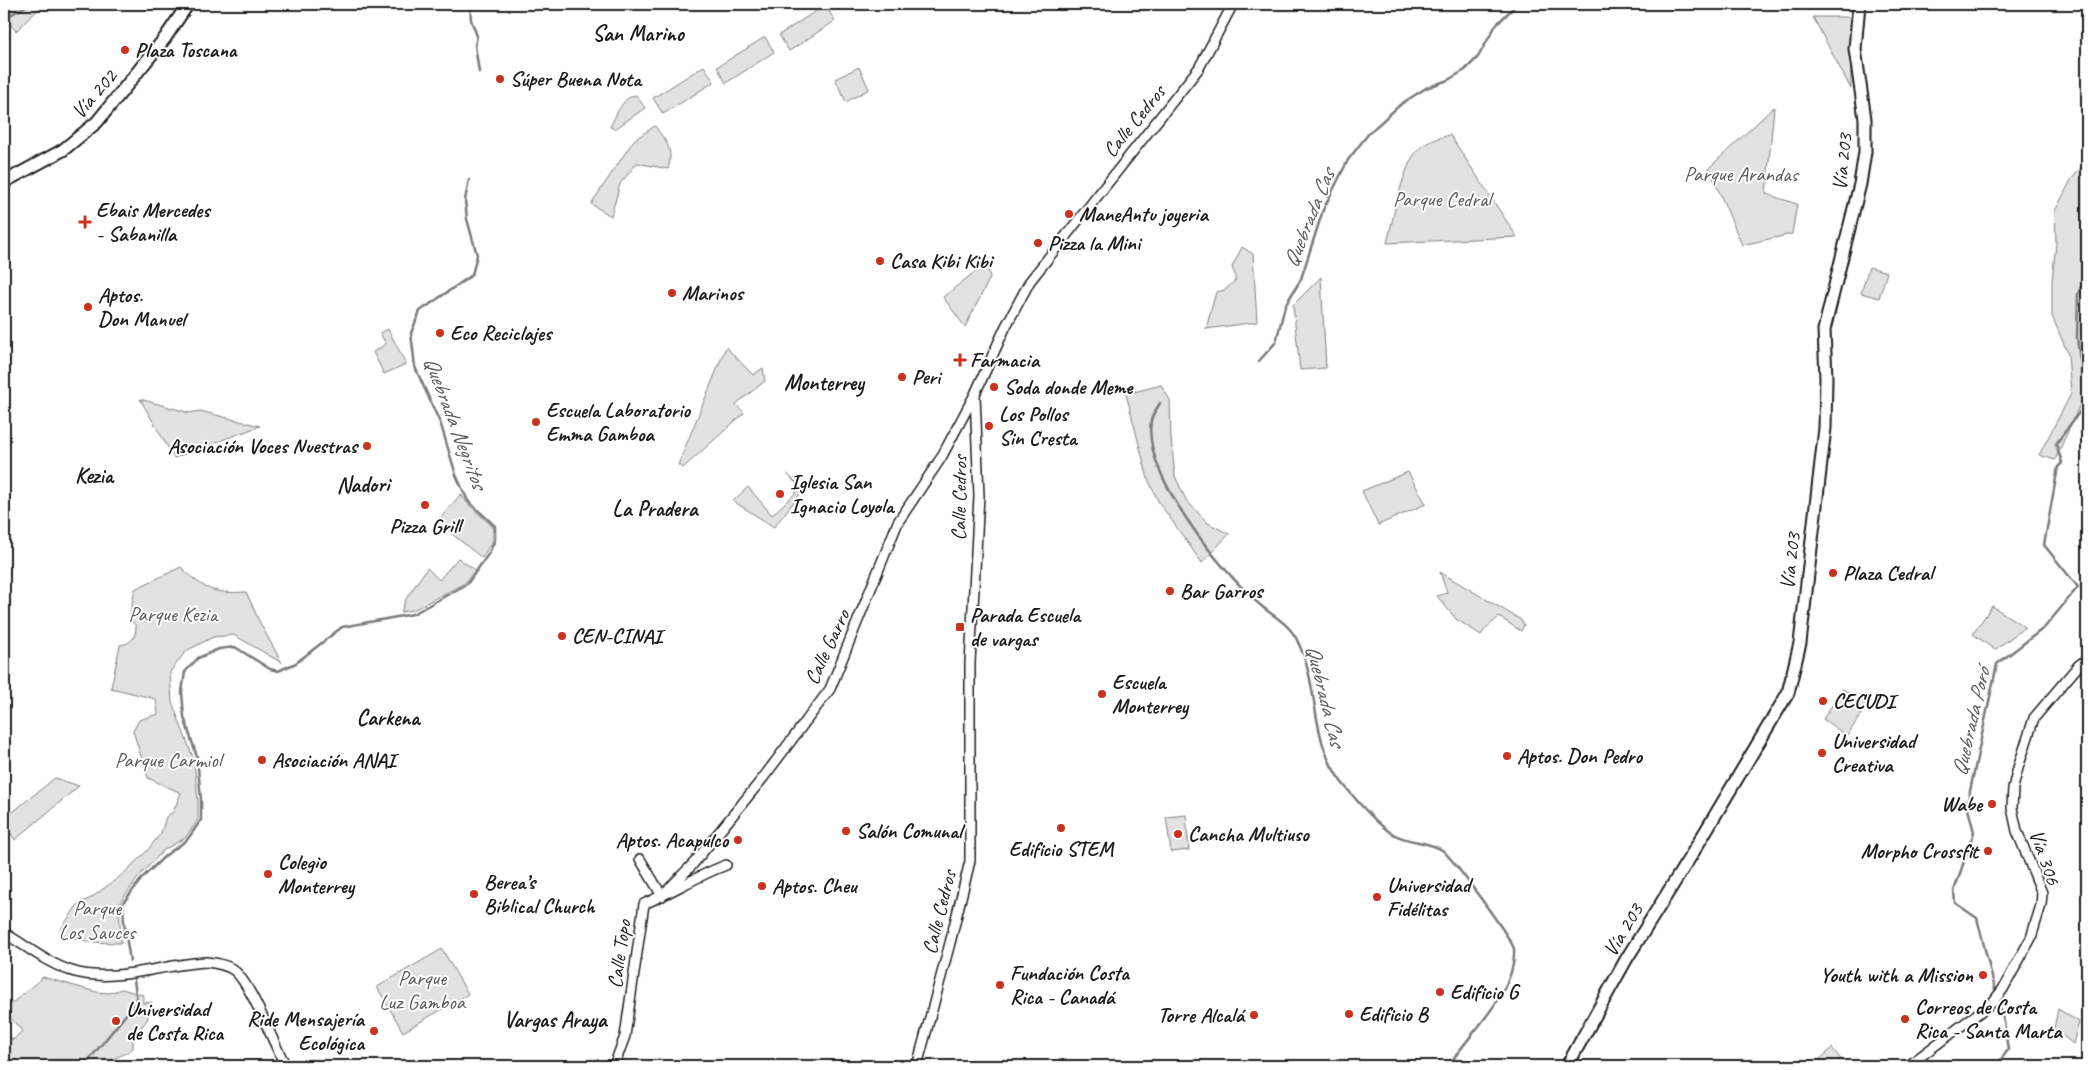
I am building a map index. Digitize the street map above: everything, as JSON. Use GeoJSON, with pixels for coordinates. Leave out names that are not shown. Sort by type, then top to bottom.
{"type":"FeatureCollection","features":[{"type":"Feature","properties":{"kind":"main road","name":"Vía 202"},"geometry":{"type":"LineString","coordinates":[[4,182],[64,150],[98,122],[165,38],[188,4]]}},
{"type":"Feature","properties":{"kind":"main road","name":"Vía 203"},"geometry":{"type":"LineString","coordinates":[[1567,1066],[1627,958],[1692,854],[1788,693],[1800,643],[1825,428],[1826,378],[1824,330],[1860,184],[1864,152],[1865,119],[1855,49],[1859,4]]}},
{"type":"Feature","properties":{"kind":"street","name":"Calle Cedros"},"geometry":{"type":"LineString","coordinates":[[917,1066],[970,860],[970,663],[979,496],[975,394],[1005,328],[1030,281],[1199,68],[1233,4]]}},
{"type":"Feature","properties":{"kind":"street","name":"Calle Garro"},"geometry":{"type":"LineString","coordinates":[[644,904],[662,896],[693,864],[763,778],[830,689],[898,522],[941,458],[975,394]]}},
{"type":"Feature","properties":{"kind":"street","name":"Vía 306"},"geometry":{"type":"LineString","coordinates":[[1908,1066],[1993,1002],[2003,990],[2031,938],[2041,906],[2042,893],[2017,831],[2012,808],[2015,782],[2034,718],[2079,665],[2087,659]]}},
{"type":"Feature","properties":{"kind":"street"},"geometry":{"type":"LineString","coordinates":[[640,859],[662,896],[694,879],[726,866]]}},
{"type":"Feature","properties":{"kind":"street","name":"Calle Topo"},"geometry":{"type":"LineString","coordinates":[[614,1066],[625,1036],[644,904]]}},
{"type":"Feature","properties":{"kind":"street"},"geometry":{"type":"LineString","coordinates":[[4,933],[50,961],[74,972],[107,975],[206,962],[222,964],[233,970],[247,985],[286,1066]]}},
{"type":"Feature","properties":{"kind":"green space"},"geometry":{"type":"Polygon","coordinates":[[[4,4],[44,4],[16,31],[4,18],[4,4]]]}},
{"type":"Feature","properties":{"kind":"green space"},"geometry":{"type":"Polygon","coordinates":[[[825,5],[835,21],[789,51],[779,35],[825,5]]]}},
{"type":"Feature","properties":{"kind":"green space"},"geometry":{"type":"Polygon","coordinates":[[[1813,17],[1850,17],[1851,89],[1813,17]]]}},
{"type":"Feature","properties":{"kind":"green space"},"geometry":{"type":"Polygon","coordinates":[[[765,37],[774,52],[726,83],[717,67],[765,37]]]}},
{"type":"Feature","properties":{"kind":"green space"},"geometry":{"type":"Polygon","coordinates":[[[704,66],[714,82],[663,114],[653,98],[704,66]]]}},
{"type":"Feature","properties":{"kind":"green space"},"geometry":{"type":"Polygon","coordinates":[[[859,67],[869,89],[846,102],[835,79],[859,67]]]}},
{"type":"Feature","properties":{"kind":"green space"},"geometry":{"type":"Polygon","coordinates":[[[636,95],[645,108],[615,129],[610,127],[623,103],[631,96],[636,95]]]}},
{"type":"Feature","properties":{"kind":"green space","name":"Parque Arandas"},"geometry":{"type":"Polygon","coordinates":[[[1774,107],[1766,194],[1797,204],[1792,234],[1742,245],[1709,168],[1774,107]]]}},
{"type":"Feature","properties":{"kind":"green space"},"geometry":{"type":"Polygon","coordinates":[[[655,126],[668,146],[670,162],[668,169],[637,163],[620,184],[611,216],[591,204],[634,140],[655,126]]]}},
{"type":"Feature","properties":{"kind":"green space","name":"Parque Cedral"},"geometry":{"type":"Polygon","coordinates":[[[1450,135],[1517,237],[1387,243],[1403,179],[1413,156],[1419,149],[1433,140],[1450,135]]]}},
{"type":"Feature","properties":{"kind":"green space"},"geometry":{"type":"Polygon","coordinates":[[[2087,160],[2087,294],[2083,336],[2087,389],[2055,460],[2039,455],[2071,394],[2068,354],[2052,316],[2052,281],[2056,243],[2055,211],[2071,180],[2087,160]]]}},
{"type":"Feature","properties":{"kind":"green space"},"geometry":{"type":"Polygon","coordinates":[[[1242,247],[1253,254],[1257,322],[1206,329],[1216,292],[1225,290],[1235,281],[1232,267],[1242,247]]]}},
{"type":"Feature","properties":{"kind":"green space"},"geometry":{"type":"Polygon","coordinates":[[[974,265],[988,266],[990,278],[965,327],[943,297],[976,271],[974,265]]]}},
{"type":"Feature","properties":{"kind":"green space"},"geometry":{"type":"Polygon","coordinates":[[[1869,267],[1887,272],[1879,298],[1861,293],[1869,267]]]}},
{"type":"Feature","properties":{"kind":"green space"},"geometry":{"type":"Polygon","coordinates":[[[1321,277],[1326,368],[1300,370],[1293,305],[1321,277]]]}},
{"type":"Feature","properties":{"kind":"green space"},"geometry":{"type":"Polygon","coordinates":[[[388,329],[406,364],[384,374],[373,352],[386,344],[380,333],[388,329]]]}},
{"type":"Feature","properties":{"kind":"green space"},"geometry":{"type":"Polygon","coordinates":[[[726,347],[753,375],[763,368],[765,381],[736,404],[744,413],[683,468],[678,465],[726,347]]]}},
{"type":"Feature","properties":{"kind":"green space"},"geometry":{"type":"Polygon","coordinates":[[[1161,385],[1170,400],[1175,476],[1186,500],[1208,523],[1229,534],[1202,563],[1158,501],[1148,479],[1126,394],[1161,385]]]}},
{"type":"Feature","properties":{"kind":"green space"},"geometry":{"type":"Polygon","coordinates":[[[140,399],[190,413],[200,411],[260,426],[174,458],[140,399]]]}},
{"type":"Feature","properties":{"kind":"green space"},"geometry":{"type":"Polygon","coordinates":[[[1408,472],[1426,504],[1378,525],[1362,491],[1408,472]]]}},
{"type":"Feature","properties":{"kind":"green space"},"geometry":{"type":"Polygon","coordinates":[[[787,474],[804,489],[774,527],[733,501],[748,487],[772,515],[801,488],[787,474]]]}},
{"type":"Feature","properties":{"kind":"green space"},"geometry":{"type":"Polygon","coordinates":[[[461,494],[468,504],[493,527],[493,540],[482,558],[437,522],[461,494]]]}},
{"type":"Feature","properties":{"kind":"green space"},"geometry":{"type":"Polygon","coordinates":[[[458,558],[475,570],[465,583],[413,610],[401,612],[406,599],[427,568],[439,580],[458,558]]]}},
{"type":"Feature","properties":{"kind":"green space"},"geometry":{"type":"Polygon","coordinates":[[[181,567],[196,581],[210,589],[225,592],[246,592],[260,623],[282,663],[234,635],[213,637],[186,651],[170,672],[172,702],[194,760],[198,820],[185,838],[164,850],[140,875],[119,904],[121,943],[81,940],[59,932],[78,904],[91,898],[122,875],[147,851],[161,833],[166,817],[173,812],[181,793],[148,778],[133,731],[139,720],[158,714],[156,699],[111,688],[120,645],[130,642],[135,634],[136,626],[129,619],[135,589],[181,567]]]}},
{"type":"Feature","properties":{"kind":"green space"},"geometry":{"type":"Polygon","coordinates":[[[1440,572],[1521,620],[1524,625],[1521,631],[1499,617],[1481,635],[1456,619],[1437,596],[1447,593],[1440,572]]]}},
{"type":"Feature","properties":{"kind":"green space"},"geometry":{"type":"Polygon","coordinates":[[[1992,606],[2025,627],[1995,650],[1973,634],[1992,606]]]}},
{"type":"Feature","properties":{"kind":"green space"},"geometry":{"type":"Polygon","coordinates":[[[1843,689],[1867,705],[1847,736],[1823,719],[1843,689]]]}},
{"type":"Feature","properties":{"kind":"green space"},"geometry":{"type":"Polygon","coordinates":[[[55,778],[79,786],[15,840],[4,819],[55,778]]]}},
{"type":"Feature","properties":{"kind":"green space","name":"Cancha Multiuso"},"geometry":{"type":"Polygon","coordinates":[[[1186,815],[1189,850],[1171,852],[1166,817],[1186,815]]]}},
{"type":"Feature","properties":{"kind":"green space","name":"Parque Luz Gamboa"},"geometry":{"type":"Polygon","coordinates":[[[442,949],[468,994],[403,1032],[377,987],[442,949]]]}},
{"type":"Feature","properties":{"kind":"green space"},"geometry":{"type":"Polygon","coordinates":[[[43,977],[96,992],[109,993],[122,989],[143,995],[143,1003],[152,1002],[147,1020],[133,1037],[133,1048],[104,1066],[4,1066],[4,1030],[13,1040],[22,1031],[4,1010],[43,977]]]}},
{"type":"Feature","properties":{"kind":"green space"},"geometry":{"type":"Polygon","coordinates":[[[2058,1009],[2079,1022],[2073,1044],[2054,1029],[2058,1009]]]}},
{"type":"Feature","properties":{"kind":"green space"},"geometry":{"type":"Polygon","coordinates":[[[1832,1048],[1846,1066],[1814,1065],[1832,1048]]]}},
{"type":"Feature","properties":{"kind":"waterway"},"geometry":{"type":"LineString","coordinates":[[7,17],[29,4]]}},
{"type":"Feature","properties":{"kind":"waterway","name":"Quebrada Negritos"},"geometry":{"type":"LineString","coordinates":[[470,4],[471,20],[477,36],[475,45],[479,72]]}},
{"type":"Feature","properties":{"kind":"waterway","name":"Quebrada Cas"},"geometry":{"type":"LineString","coordinates":[[1259,361],[1276,342],[1285,306],[1301,279],[1323,210],[1348,160],[1369,133],[1401,104],[1426,88],[1448,80],[1465,70],[1478,57],[1496,25],[1517,4]]}},
{"type":"Feature","properties":{"kind":"waterway","name":"Quebrada Negritos"},"geometry":{"type":"LineString","coordinates":[[130,961],[123,903],[143,877],[166,855],[187,840],[201,820],[197,757],[184,717],[182,692],[185,672],[198,658],[219,649],[235,647],[270,669],[278,671],[296,663],[342,627],[413,614],[467,584],[489,553],[495,540],[495,526],[468,501],[456,475],[441,425],[415,367],[411,333],[420,311],[472,275],[477,255],[467,219],[465,200],[469,180]]}},
{"type":"Feature","properties":{"kind":"waterway","name":"Quebrada Poró"},"geometry":{"type":"LineString","coordinates":[[1996,993],[1977,918],[1955,903],[1954,891],[1974,832],[1967,805],[1997,664],[2045,627],[2078,587],[2044,545],[2058,467],[2062,463],[2056,444],[2086,403],[2077,338],[2078,294],[2087,272]]}},
{"type":"Feature","properties":{"kind":"waterway","name":"Quebrada Cas"},"geometry":{"type":"LineString","coordinates":[[1160,403],[1151,421],[1151,443],[1171,493],[1187,520],[1225,569],[1243,589],[1285,624],[1294,634],[1305,659],[1310,678],[1320,736],[1335,772],[1364,808],[1389,832],[1442,850],[1481,899],[1504,931],[1514,949],[1509,979],[1502,993],[1454,1058],[1454,1066]]}},
{"type":"Feature","properties":{"kind":"waterway","name":"Quebrada Negritos"},"geometry":{"type":"LineString","coordinates":[[84,1066],[137,1001],[134,980]]}},
{"type":"Feature","properties":{"kind":"waterway","name":"Quebrada Poró"},"geometry":{"type":"LineString","coordinates":[[1996,1066],[2008,1050],[2004,1021],[1998,1001]]}},
{"type":"Feature","properties":{"kind":"place","name":"Plaza Toscana"},"geometry":{"type":"Point","coordinates":[125,50]}},
{"type":"Feature","properties":{"kind":"place","name":"Súper Buena Nota"},"geometry":{"type":"Point","coordinates":[500,79]}},
{"type":"Feature","properties":{"kind":"place","name":"ManeAntu joyeria"},"geometry":{"type":"Point","coordinates":[1069,214]}},
{"type":"Feature","properties":{"kind":"place","name":"Ebais Mercedes - Sabanilla"},"geometry":{"type":"Point","coordinates":[85,222]}},
{"type":"Feature","properties":{"kind":"place","name":"Pizza la Mini"},"geometry":{"type":"Point","coordinates":[1038,243]}},
{"type":"Feature","properties":{"kind":"place","name":"Casa Kibi Kibi"},"geometry":{"type":"Point","coordinates":[880,261]}},
{"type":"Feature","properties":{"kind":"place","name":"Marinos"},"geometry":{"type":"Point","coordinates":[672,293]}},
{"type":"Feature","properties":{"kind":"place","name":"Aptos. Don Manuel"},"geometry":{"type":"Point","coordinates":[88,307]}},
{"type":"Feature","properties":{"kind":"place","name":"Eco Reciclajes"},"geometry":{"type":"Point","coordinates":[440,333]}},
{"type":"Feature","properties":{"kind":"place","name":"Farmacia"},"geometry":{"type":"Point","coordinates":[960,360]}},
{"type":"Feature","properties":{"kind":"place","name":"Peri"},"geometry":{"type":"Point","coordinates":[902,377]}},
{"type":"Feature","properties":{"kind":"place","name":"Soda donde Meme"},"geometry":{"type":"Point","coordinates":[994,387]}},
{"type":"Feature","properties":{"kind":"place","name":"Escuela Laboratorio Emma Gamboa"},"geometry":{"type":"Point","coordinates":[536,422]}},
{"type":"Feature","properties":{"kind":"place","name":"Los Pollos Sin Cresta"},"geometry":{"type":"Point","coordinates":[989,426]}},
{"type":"Feature","properties":{"kind":"place","name":"Asociación Voces Nuestras"},"geometry":{"type":"Point","coordinates":[367,446]}},
{"type":"Feature","properties":{"kind":"place","name":"Iglesia San Ignacio Loyola"},"geometry":{"type":"Point","coordinates":[780,494]}},
{"type":"Feature","properties":{"kind":"place","name":"Pizza Grill"},"geometry":{"type":"Point","coordinates":[425,505]}},
{"type":"Feature","properties":{"kind":"place","name":"Plaza Cedral"},"geometry":{"type":"Point","coordinates":[1833,573]}},
{"type":"Feature","properties":{"kind":"place","name":"Bar Garros"},"geometry":{"type":"Point","coordinates":[1170,591]}},
{"type":"Feature","properties":{"kind":"place","name":"Parada Escuela de vargas"},"geometry":{"type":"Point","coordinates":[960,627]}},
{"type":"Feature","properties":{"kind":"place","name":"CEN-CINAI"},"geometry":{"type":"Point","coordinates":[562,636]}},
{"type":"Feature","properties":{"kind":"place","name":"Escuela Monterrey"},"geometry":{"type":"Point","coordinates":[1102,694]}},
{"type":"Feature","properties":{"kind":"place","name":"CECUDI"},"geometry":{"type":"Point","coordinates":[1823,701]}},
{"type":"Feature","properties":{"kind":"place","name":"Universidad Creativa"},"geometry":{"type":"Point","coordinates":[1822,753]}},
{"type":"Feature","properties":{"kind":"place","name":"Aptos. Don Pedro"},"geometry":{"type":"Point","coordinates":[1507,756]}},
{"type":"Feature","properties":{"kind":"place","name":"Asociación ANAI"},"geometry":{"type":"Point","coordinates":[262,760]}},
{"type":"Feature","properties":{"kind":"place","name":"Wabe"},"geometry":{"type":"Point","coordinates":[1992,804]}},
{"type":"Feature","properties":{"kind":"place","name":"Edificio STEM"},"geometry":{"type":"Point","coordinates":[1061,828]}},
{"type":"Feature","properties":{"kind":"place","name":"Salón Comunal"},"geometry":{"type":"Point","coordinates":[846,831]}},
{"type":"Feature","properties":{"kind":"place","name":"Cancha Multiuso"},"geometry":{"type":"Point","coordinates":[1178,834]}},
{"type":"Feature","properties":{"kind":"place","name":"Aptos. Acapulco"},"geometry":{"type":"Point","coordinates":[738,840]}},
{"type":"Feature","properties":{"kind":"place","name":"Morpho Crossfit"},"geometry":{"type":"Point","coordinates":[1988,851]}},
{"type":"Feature","properties":{"kind":"place","name":"Colegio Monterrey"},"geometry":{"type":"Point","coordinates":[268,874]}},
{"type":"Feature","properties":{"kind":"place","name":"Aptos. Cheu"},"geometry":{"type":"Point","coordinates":[762,886]}},
{"type":"Feature","properties":{"kind":"place","name":"Berea’s Biblical Church"},"geometry":{"type":"Point","coordinates":[474,894]}},
{"type":"Feature","properties":{"kind":"place","name":"Universidad Fidélitas"},"geometry":{"type":"Point","coordinates":[1377,897]}},
{"type":"Feature","properties":{"kind":"place","name":"Youth with a Mission"},"geometry":{"type":"Point","coordinates":[1983,975]}},
{"type":"Feature","properties":{"kind":"place","name":"Fundación Costa Rica - Canadá"},"geometry":{"type":"Point","coordinates":[1000,985]}},
{"type":"Feature","properties":{"kind":"place","name":"Edificio G"},"geometry":{"type":"Point","coordinates":[1440,992]}},
{"type":"Feature","properties":{"kind":"place","name":"Edificio B"},"geometry":{"type":"Point","coordinates":[1349,1014]}},
{"type":"Feature","properties":{"kind":"place","name":"Torre Alcalá"},"geometry":{"type":"Point","coordinates":[1254,1015]}},
{"type":"Feature","properties":{"kind":"place","name":"Correos de Costa Rica - Santa Marta"},"geometry":{"type":"Point","coordinates":[1905,1019]}},
{"type":"Feature","properties":{"kind":"place","name":"Universidad de Costa Rica"},"geometry":{"type":"Point","coordinates":[116,1021]}},
{"type":"Feature","properties":{"kind":"place","name":"Ride Mensajería Ecológica"},"geometry":{"type":"Point","coordinates":[374,1031]}},
{"type":"Feature","properties":{"kind":"district","name":"San Marino"},"geometry":{"type":"Point","coordinates":[638,33]}},
{"type":"Feature","properties":{"kind":"district","name":"Monterrey"},"geometry":{"type":"Point","coordinates":[824,382]}},
{"type":"Feature","properties":{"kind":"district","name":"Kezia"},"geometry":{"type":"Point","coordinates":[94,475]}},
{"type":"Feature","properties":{"kind":"district","name":"Nadori"},"geometry":{"type":"Point","coordinates":[363,484]}},
{"type":"Feature","properties":{"kind":"district","name":"La Pradera"},"geometry":{"type":"Point","coordinates":[655,508]}},
{"type":"Feature","properties":{"kind":"district","name":"Carkena"},"geometry":{"type":"Point","coordinates":[388,717]}},
{"type":"Feature","properties":{"kind":"district","name":"Vargas Araya"},"geometry":{"type":"Point","coordinates":[555,1019]}},
{"type":"Feature","properties":{"kind":"park label","name":"Parque Kezia"},"geometry":{"type":"Point","coordinates":[173,614]}},
{"type":"Feature","properties":{"kind":"park label","name":"Parque Carmiol"},"geometry":{"type":"Point","coordinates":[168,760]}},
{"type":"Feature","properties":{"kind":"park label","name":"Parque Los Sauces"},"geometry":{"type":"Point","coordinates":[97,920]}}]}
